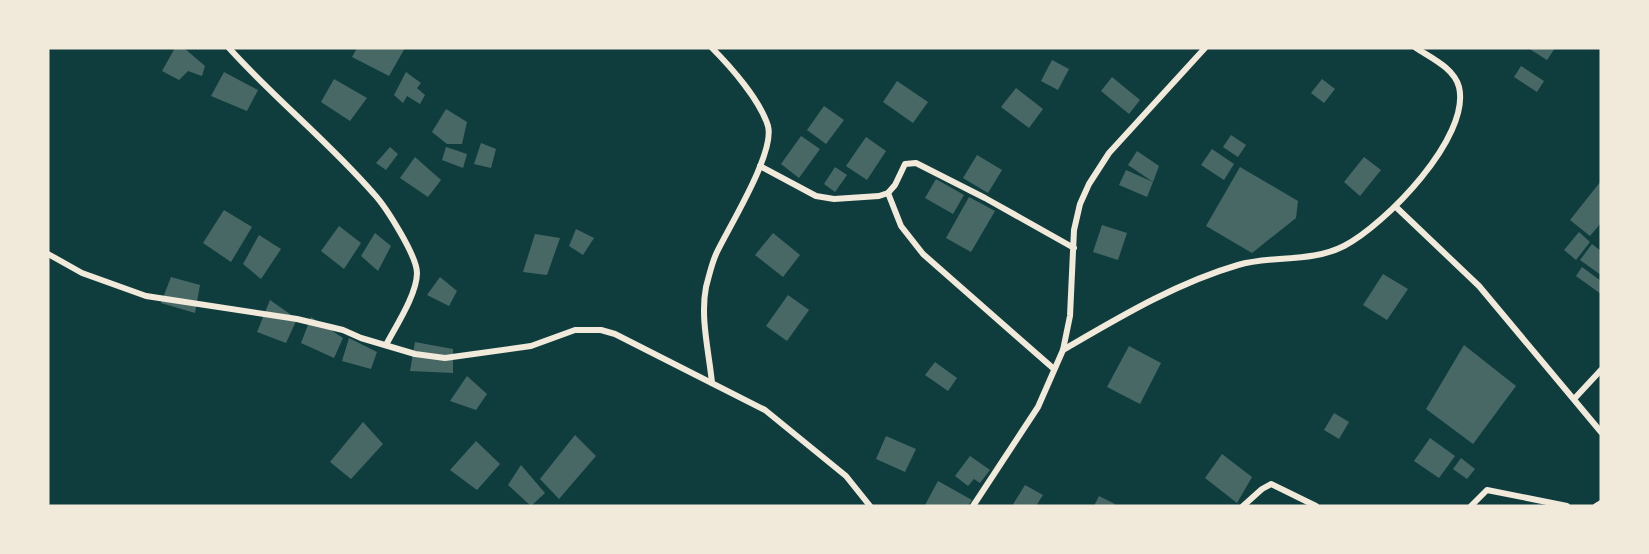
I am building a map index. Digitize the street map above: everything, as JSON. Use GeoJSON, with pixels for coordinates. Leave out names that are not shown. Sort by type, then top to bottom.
{"type":"FeatureCollection","features":[{"type":"Feature","properties":{"kind":"street"},"geometry":{"type":"LineString","coordinates":[[229,48],[256,78],[376,195],[414,259],[417,274],[413,290],[386,345]]}},
{"type":"Feature","properties":{"kind":"street"},"geometry":{"type":"LineString","coordinates":[[712,48],[744,85],[768,128],[768,144],[760,166],[716,255],[706,288],[704,311],[712,383]]}},
{"type":"Feature","properties":{"kind":"street"},"geometry":{"type":"LineString","coordinates":[[973,506],[1038,407],[1063,350],[1070,316],[1074,230],[1080,204],[1089,184],[1109,153],[1204,48]]}},
{"type":"Feature","properties":{"kind":"street"},"geometry":{"type":"LineString","coordinates":[[1063,350],[1129,312],[1224,269],[1257,260],[1293,259],[1327,254],[1371,229],[1396,207],[1443,148],[1455,121],[1459,88],[1454,77],[1447,69],[1416,48]]}},
{"type":"Feature","properties":{"kind":"street"},"geometry":{"type":"LineString","coordinates":[[760,166],[823,198],[879,196],[888,193],[895,185],[905,164],[916,164],[985,198],[1074,248]]}},
{"type":"Feature","properties":{"kind":"street"},"geometry":{"type":"LineString","coordinates":[[888,193],[901,226],[923,254],[1054,369]]}},
{"type":"Feature","properties":{"kind":"street"},"geometry":{"type":"LineString","coordinates":[[1396,207],[1479,286],[1575,398],[1601,432]]}},
{"type":"Feature","properties":{"kind":"street"},"geometry":{"type":"LineString","coordinates":[[48,254],[82,273],[146,296],[297,319],[343,330],[361,338],[416,354],[445,358],[531,346],[575,330],[601,330],[615,334],[765,410],[846,476],[870,506]]}},
{"type":"Feature","properties":{"kind":"street"},"geometry":{"type":"LineString","coordinates":[[1575,398],[1601,370]]}},
{"type":"Feature","properties":{"kind":"street"},"geometry":{"type":"LineString","coordinates":[[1243,506],[1271,484],[1316,506]]}},
{"type":"Feature","properties":{"kind":"street"},"geometry":{"type":"LineString","coordinates":[[1471,506],[1487,490],[1567,506]]}},
{"type":"Feature","properties":{"kind":"street"},"geometry":{"type":"LineString","coordinates":[[1596,506],[1601,503]]}},
{"type":"Feature","properties":{"kind":"building"},"geometry":{"type":"Polygon","coordinates":[[[175,48],[184,48],[205,66],[202,76],[188,71],[179,80],[162,71],[175,48]]]}},
{"type":"Feature","properties":{"kind":"building"},"geometry":{"type":"Polygon","coordinates":[[[357,48],[405,48],[389,76],[352,57],[357,48]]]}},
{"type":"Feature","properties":{"kind":"building"},"geometry":{"type":"Polygon","coordinates":[[[1528,48],[1555,48],[1547,60],[1528,48]]]}},
{"type":"Feature","properties":{"kind":"building"},"geometry":{"type":"Polygon","coordinates":[[[1052,60],[1069,69],[1058,90],[1041,81],[1052,60]]]}},
{"type":"Feature","properties":{"kind":"building"},"geometry":{"type":"Polygon","coordinates":[[[1521,66],[1544,81],[1537,92],[1514,77],[1521,66]]]}},
{"type":"Feature","properties":{"kind":"building"},"geometry":{"type":"Polygon","coordinates":[[[224,72],[258,90],[247,111],[211,96],[224,72]]]}},
{"type":"Feature","properties":{"kind":"building"},"geometry":{"type":"Polygon","coordinates":[[[406,72],[421,83],[417,88],[425,95],[420,104],[407,96],[403,103],[394,95],[406,72]]]}},
{"type":"Feature","properties":{"kind":"building"},"geometry":{"type":"Polygon","coordinates":[[[1112,77],[1140,100],[1129,114],[1101,91],[1112,77]]]}},
{"type":"Feature","properties":{"kind":"building"},"geometry":{"type":"Polygon","coordinates":[[[334,79],[367,98],[350,121],[321,102],[334,79]]]}},
{"type":"Feature","properties":{"kind":"building"},"geometry":{"type":"Polygon","coordinates":[[[1322,79],[1335,89],[1324,103],[1311,93],[1322,79]]]}},
{"type":"Feature","properties":{"kind":"building"},"geometry":{"type":"Polygon","coordinates":[[[897,81],[928,102],[913,123],[883,102],[897,81]]]}},
{"type":"Feature","properties":{"kind":"building"},"geometry":{"type":"Polygon","coordinates":[[[1016,88],[1043,109],[1029,128],[1001,107],[1016,88]]]}},
{"type":"Feature","properties":{"kind":"building"},"geometry":{"type":"Polygon","coordinates":[[[824,106],[844,120],[826,144],[807,130],[824,106]]]}},
{"type":"Feature","properties":{"kind":"building"},"geometry":{"type":"Polygon","coordinates":[[[446,109],[467,122],[462,144],[447,144],[432,132],[446,109]]]}},
{"type":"Feature","properties":{"kind":"building"},"geometry":{"type":"Polygon","coordinates":[[[1231,135],[1246,145],[1238,157],[1223,147],[1231,135]]]}},
{"type":"Feature","properties":{"kind":"building"},"geometry":{"type":"Polygon","coordinates":[[[801,136],[820,149],[799,178],[781,164],[801,136]]]}},
{"type":"Feature","properties":{"kind":"building"},"geometry":{"type":"Polygon","coordinates":[[[866,137],[886,151],[867,180],[846,166],[866,137]]]}},
{"type":"Feature","properties":{"kind":"building"},"geometry":{"type":"Polygon","coordinates":[[[481,143],[496,149],[491,168],[474,164],[481,143]]]}},
{"type":"Feature","properties":{"kind":"building"},"geometry":{"type":"Polygon","coordinates":[[[390,147],[398,154],[386,170],[376,163],[390,147]]]}},
{"type":"Feature","properties":{"kind":"building"},"geometry":{"type":"Polygon","coordinates":[[[446,147],[467,154],[463,168],[442,160],[446,147]]]}},
{"type":"Feature","properties":{"kind":"building"},"geometry":{"type":"Polygon","coordinates":[[[1212,149],[1234,164],[1224,180],[1201,165],[1212,149]]]}},
{"type":"Feature","properties":{"kind":"building"},"geometry":{"type":"Polygon","coordinates":[[[1137,151],[1159,166],[1153,182],[1128,165],[1137,151]]]}},
{"type":"Feature","properties":{"kind":"building"},"geometry":{"type":"Polygon","coordinates":[[[977,155],[1002,170],[988,193],[963,178],[977,155]]]}},
{"type":"Feature","properties":{"kind":"building"},"geometry":{"type":"Polygon","coordinates":[[[415,157],[441,180],[428,197],[400,178],[415,157]]]}},
{"type":"Feature","properties":{"kind":"building"},"geometry":{"type":"Polygon","coordinates":[[[1364,157],[1381,170],[1360,196],[1344,182],[1364,157]]]}},
{"type":"Feature","properties":{"kind":"building"},"geometry":{"type":"Polygon","coordinates":[[[835,167],[847,175],[835,192],[824,184],[835,167]]]}},
{"type":"Feature","properties":{"kind":"building"},"geometry":{"type":"Polygon","coordinates":[[[1240,167],[1298,201],[1296,218],[1252,253],[1206,226],[1240,167]]]}},
{"type":"Feature","properties":{"kind":"building"},"geometry":{"type":"Polygon","coordinates":[[[1126,170],[1153,182],[1147,197],[1119,185],[1126,170]]]}},
{"type":"Feature","properties":{"kind":"building"},"geometry":{"type":"Polygon","coordinates":[[[936,179],[964,195],[953,214],[925,198],[936,179]]]}},
{"type":"Feature","properties":{"kind":"building"},"geometry":{"type":"Polygon","coordinates":[[[1601,181],[1601,223],[1590,236],[1570,220],[1601,181]]]}},
{"type":"Feature","properties":{"kind":"building"},"geometry":{"type":"Polygon","coordinates":[[[969,197],[995,211],[971,252],[946,238],[969,197]]]}},
{"type":"Feature","properties":{"kind":"building"},"geometry":{"type":"Polygon","coordinates":[[[224,210],[252,227],[231,262],[203,243],[224,210]]]}},
{"type":"Feature","properties":{"kind":"building"},"geometry":{"type":"Polygon","coordinates":[[[1102,225],[1127,233],[1118,260],[1093,252],[1102,225]]]}},
{"type":"Feature","properties":{"kind":"building"},"geometry":{"type":"Polygon","coordinates":[[[339,226],[361,243],[344,269],[321,251],[339,226]]]}},
{"type":"Feature","properties":{"kind":"building"},"geometry":{"type":"Polygon","coordinates":[[[576,229],[594,238],[583,255],[569,246],[576,229]]]}},
{"type":"Feature","properties":{"kind":"building"},"geometry":{"type":"Polygon","coordinates":[[[1579,232],[1590,242],[1576,260],[1564,250],[1579,232]]]}},
{"type":"Feature","properties":{"kind":"building"},"geometry":{"type":"Polygon","coordinates":[[[375,233],[391,246],[378,271],[361,256],[375,233]]]}},
{"type":"Feature","properties":{"kind":"building"},"geometry":{"type":"Polygon","coordinates":[[[773,233],[800,255],[783,277],[755,255],[773,233]]]}},
{"type":"Feature","properties":{"kind":"building"},"geometry":{"type":"Polygon","coordinates":[[[535,234],[560,238],[547,275],[523,272],[535,234]]]}},
{"type":"Feature","properties":{"kind":"building"},"geometry":{"type":"Polygon","coordinates":[[[259,235],[281,249],[261,279],[243,264],[259,235]]]}},
{"type":"Feature","properties":{"kind":"building"},"geometry":{"type":"Polygon","coordinates":[[[1592,244],[1601,251],[1601,275],[1580,260],[1592,244]]]}},
{"type":"Feature","properties":{"kind":"building"},"geometry":{"type":"Polygon","coordinates":[[[1582,267],[1601,281],[1601,294],[1576,276],[1582,267]]]}},
{"type":"Feature","properties":{"kind":"building"},"geometry":{"type":"Polygon","coordinates":[[[1383,274],[1408,289],[1387,320],[1363,305],[1383,274]]]}},
{"type":"Feature","properties":{"kind":"building"},"geometry":{"type":"Polygon","coordinates":[[[171,277],[200,285],[195,313],[161,303],[171,277]]]}},
{"type":"Feature","properties":{"kind":"building"},"geometry":{"type":"Polygon","coordinates":[[[440,277],[457,291],[449,306],[427,295],[440,277]]]}},
{"type":"Feature","properties":{"kind":"building"},"geometry":{"type":"Polygon","coordinates":[[[788,295],[809,310],[787,341],[766,326],[788,295]]]}},
{"type":"Feature","properties":{"kind":"building"},"geometry":{"type":"Polygon","coordinates":[[[270,300],[297,319],[286,343],[257,332],[270,300]]]}},
{"type":"Feature","properties":{"kind":"building"},"geometry":{"type":"Polygon","coordinates":[[[311,317],[343,338],[334,358],[301,343],[311,317]]]}},
{"type":"Feature","properties":{"kind":"building"},"geometry":{"type":"Polygon","coordinates":[[[349,338],[377,352],[371,369],[342,361],[349,338]]]}},
{"type":"Feature","properties":{"kind":"building"},"geometry":{"type":"Polygon","coordinates":[[[415,342],[453,349],[453,373],[410,371],[415,342]]]}},
{"type":"Feature","properties":{"kind":"building"},"geometry":{"type":"Polygon","coordinates":[[[1464,345],[1516,386],[1473,444],[1426,409],[1464,345]]]}},
{"type":"Feature","properties":{"kind":"building"},"geometry":{"type":"Polygon","coordinates":[[[1129,346],[1161,363],[1140,404],[1107,387],[1129,346]]]}},
{"type":"Feature","properties":{"kind":"building"},"geometry":{"type":"Polygon","coordinates":[[[935,362],[957,378],[948,391],[925,375],[935,362]]]}},
{"type":"Feature","properties":{"kind":"building"},"geometry":{"type":"Polygon","coordinates":[[[467,376],[487,394],[476,410],[450,401],[467,376]]]}},
{"type":"Feature","properties":{"kind":"building"},"geometry":{"type":"Polygon","coordinates":[[[1334,413],[1349,422],[1339,439],[1324,430],[1334,413]]]}},
{"type":"Feature","properties":{"kind":"building"},"geometry":{"type":"Polygon","coordinates":[[[363,422],[383,444],[351,479],[330,462],[363,422]]]}},
{"type":"Feature","properties":{"kind":"building"},"geometry":{"type":"Polygon","coordinates":[[[575,435],[596,456],[559,499],[540,479],[575,435]]]}},
{"type":"Feature","properties":{"kind":"building"},"geometry":{"type":"Polygon","coordinates":[[[886,436],[916,449],[905,472],[876,459],[886,436]]]}},
{"type":"Feature","properties":{"kind":"building"},"geometry":{"type":"Polygon","coordinates":[[[1430,438],[1455,456],[1439,478],[1414,461],[1430,438]]]}},
{"type":"Feature","properties":{"kind":"building"},"geometry":{"type":"Polygon","coordinates":[[[476,441],[500,464],[477,490],[450,470],[476,441]]]}},
{"type":"Feature","properties":{"kind":"building"},"geometry":{"type":"Polygon","coordinates":[[[1222,454],[1252,477],[1237,503],[1205,478],[1222,454]]]}},
{"type":"Feature","properties":{"kind":"building"},"geometry":{"type":"Polygon","coordinates":[[[970,456],[990,470],[980,483],[974,479],[968,486],[955,476],[970,456]]]}},
{"type":"Feature","properties":{"kind":"building"},"geometry":{"type":"Polygon","coordinates":[[[1461,458],[1475,469],[1467,479],[1453,469],[1461,458]]]}},
{"type":"Feature","properties":{"kind":"building"},"geometry":{"type":"Polygon","coordinates":[[[521,465],[545,493],[531,506],[508,485],[521,465]]]}},
{"type":"Feature","properties":{"kind":"building"},"geometry":{"type":"Polygon","coordinates":[[[938,481],[972,500],[968,506],[925,505],[938,481]]]}},
{"type":"Feature","properties":{"kind":"building"},"geometry":{"type":"Polygon","coordinates":[[[1025,485],[1043,495],[1036,506],[1012,506],[1025,485]]]}},
{"type":"Feature","properties":{"kind":"building"},"geometry":{"type":"Polygon","coordinates":[[[1099,496],[1115,504],[1114,506],[1094,506],[1099,496]]]}}]}
